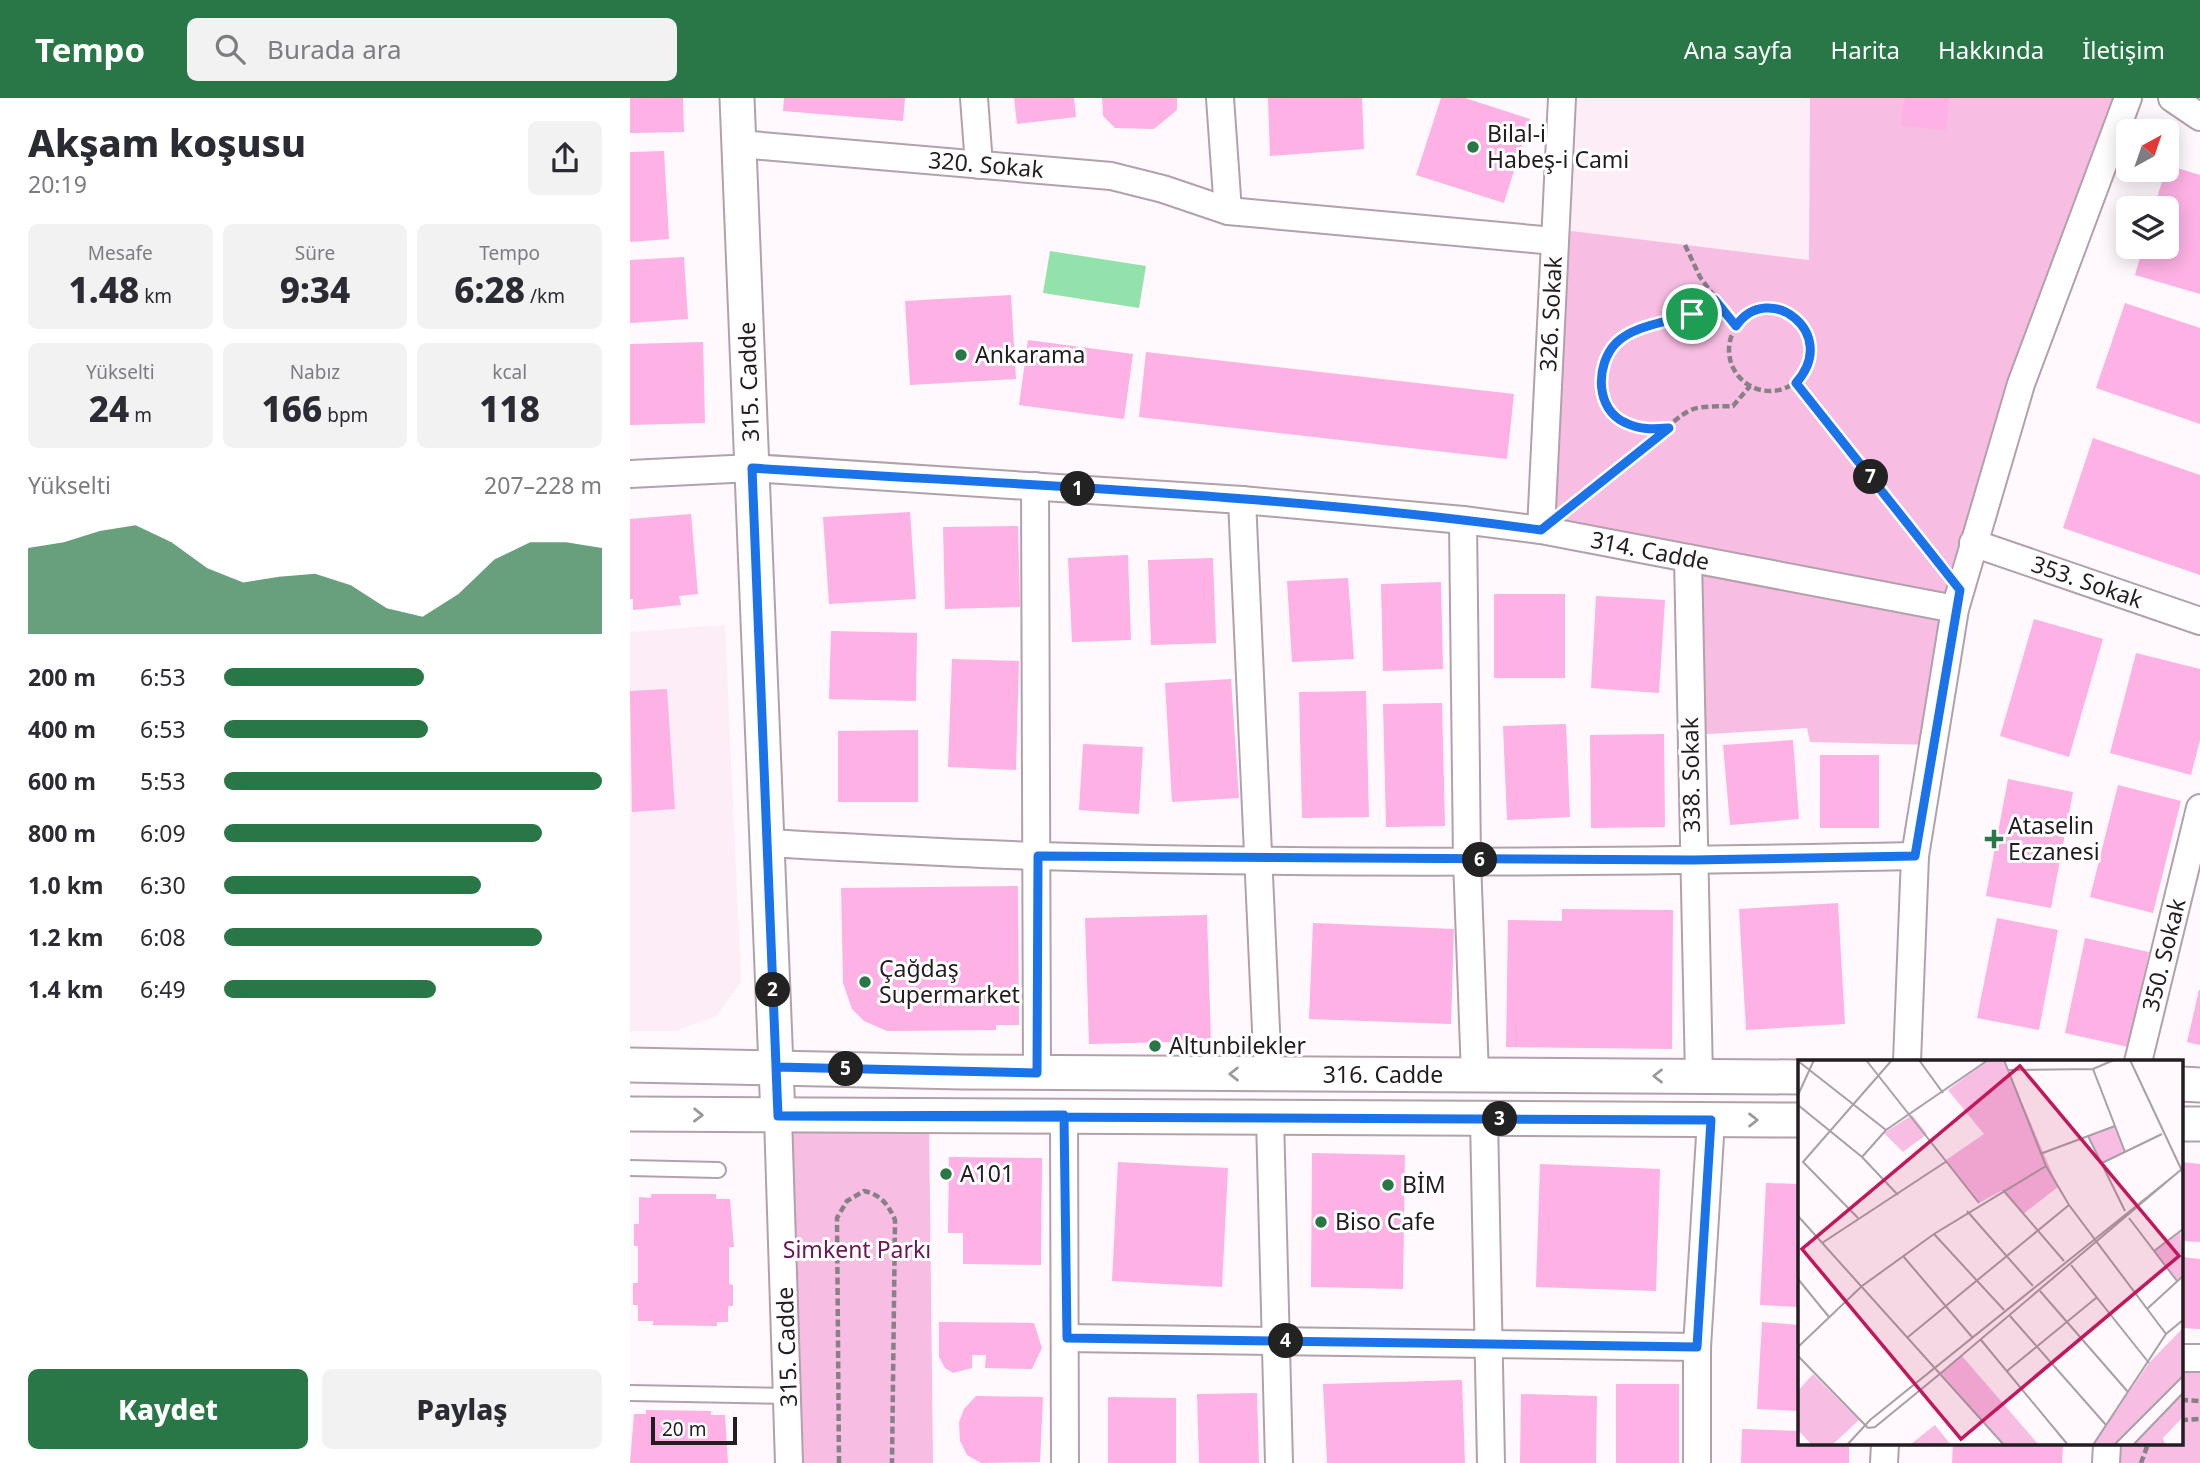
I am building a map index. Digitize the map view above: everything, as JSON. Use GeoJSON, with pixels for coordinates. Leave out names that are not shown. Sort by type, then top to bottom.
{"type":"FeatureCollection","features":[{"type":"Feature","properties":{"kind":"street","name":"315. Cadde"},"geometry":{"type":"LineString","coordinates":[[737,98],[789,1396],[789,1463]]}},
{"type":"Feature","properties":{"kind":"street"},"geometry":{"type":"LineString","coordinates":[[974,98],[979,165]]}},
{"type":"Feature","properties":{"kind":"street"},"geometry":{"type":"LineString","coordinates":[[1220,98],[1228,211]]}},
{"type":"Feature","properties":{"kind":"street","name":"326. Sokak"},"geometry":{"type":"LineString","coordinates":[[1541,530],[1562,98]]}},
{"type":"Feature","properties":{"kind":"street"},"geometry":{"type":"LineString","coordinates":[[1907,1060],[1915,856],[1958,599],[2021,384],[2128,98]]}},
{"type":"Feature","properties":{"kind":"street"},"geometry":{"type":"LineString","coordinates":[[2172,98],[2200,117]]}},
{"type":"Feature","properties":{"kind":"street","name":"320. Sokak"},"geometry":{"type":"LineString","coordinates":[[739,144],[1111,176],[1163,189],[1228,211],[1554,241]]}},
{"type":"Feature","properties":{"kind":"street","name":"314. Cadde"},"geometry":{"type":"LineString","coordinates":[[630,474],[752,468],[1241,499],[1541,530],[1688,558],[1958,599]]}},
{"type":"Feature","properties":{"kind":"street"},"geometry":{"type":"LineString","coordinates":[[1035,486],[1037,1073]]}},
{"type":"Feature","properties":{"kind":"street"},"geometry":{"type":"LineString","coordinates":[[1241,499],[1269,1074]]}},
{"type":"Feature","properties":{"kind":"street"},"geometry":{"type":"LineString","coordinates":[[1463,520],[1468,860],[1475,1075]]}},
{"type":"Feature","properties":{"kind":"street","name":"353. Sokak"},"geometry":{"type":"LineString","coordinates":[[1973,542],[2200,621]]}},
{"type":"Feature","properties":{"kind":"street","name":"338. Sokak"},"geometry":{"type":"LineString","coordinates":[[1688,558],[1692,860],[1699,1076]]}},
{"type":"Feature","properties":{"kind":"street","name":"350. Sokak"},"geometry":{"type":"LineString","coordinates":[[2138,1060],[2200,808]]}},
{"type":"Feature","properties":{"kind":"street"},"geometry":{"type":"LineString","coordinates":[[767,843],[1038,856],[1258,859],[1692,860],[1915,856]]}},
{"type":"Feature","properties":{"kind":"street","name":"316. Cadde"},"geometry":{"type":"LineString","coordinates":[[630,1065],[1037,1073],[1798,1077]]}},
{"type":"Feature","properties":{"kind":"street"},"geometry":{"type":"LineString","coordinates":[[2182,1084],[2200,1084]]}},
{"type":"Feature","properties":{"kind":"street","name":"316. Cadde"},"geometry":{"type":"LineString","coordinates":[[630,1114],[1798,1121]]}},
{"type":"Feature","properties":{"kind":"street"},"geometry":{"type":"LineString","coordinates":[[1064,1115],[1067,1338],[1065,1463]]}},
{"type":"Feature","properties":{"kind":"street"},"geometry":{"type":"LineString","coordinates":[[1269,1118],[1279,1463]]}},
{"type":"Feature","properties":{"kind":"street"},"geometry":{"type":"LineString","coordinates":[[1484,1119],[1491,1463]]}},
{"type":"Feature","properties":{"kind":"street"},"geometry":{"type":"LineString","coordinates":[[1697,1463],[1697,1347],[1711,1120]]}},
{"type":"Feature","properties":{"kind":"street"},"geometry":{"type":"LineString","coordinates":[[2182,1124],[2200,1124]]}},
{"type":"Feature","properties":{"kind":"street"},"geometry":{"type":"LineString","coordinates":[[1067,1338],[1697,1347]]}},
{"type":"Feature","properties":{"kind":"street"},"geometry":{"type":"LineString","coordinates":[[2182,1358],[2200,1358]]}},
{"type":"Feature","properties":{"kind":"lane"},"geometry":{"type":"LineString","coordinates":[[630,1168],[718,1170]]}},
{"type":"Feature","properties":{"kind":"lane"},"geometry":{"type":"LineString","coordinates":[[630,1393],[789,1396]]}},
{"type":"Feature","properties":{"kind":"path"},"geometry":{"type":"LineString","coordinates":[[1685,244],[1715,300],[1736,326]]}},
{"type":"Feature","properties":{"kind":"path"},"geometry":{"type":"LineString","coordinates":[[1669,428],[1645,430],[1623,422],[1607,407],[1600,386],[1605,360],[1617,342],[1636,331],[1692,314],[1715,300]]}},
{"type":"Feature","properties":{"kind":"path"},"geometry":{"type":"LineString","coordinates":[[1763,309],[1790,314],[1801,323],[1808,334],[1811,360],[1796,383],[1772,392],[1750,386],[1736,375],[1728,348],[1736,326],[1749,314],[1763,309]]}},
{"type":"Feature","properties":{"kind":"path"},"geometry":{"type":"LineString","coordinates":[[1796,383],[1958,599]]}},
{"type":"Feature","properties":{"kind":"path"},"geometry":{"type":"LineString","coordinates":[[1541,530],[1692,410],[1734,406],[1750,386]]}},
{"type":"Feature","properties":{"kind":"path"},"geometry":{"type":"LineString","coordinates":[[839,1463],[837,1217],[846,1201],[864,1191],[876,1194],[885,1201],[895,1220],[892,1463]]}},
{"type":"Feature","properties":{"kind":"path"},"geometry":{"type":"LineString","coordinates":[[2182,1400],[2200,1401]]}},
{"type":"Feature","properties":{"kind":"path"},"geometry":{"type":"LineString","coordinates":[[2182,1420],[2200,1419]]}},
{"type":"Feature","properties":{"kind":"path"},"geometry":{"type":"LineString","coordinates":[[2141,1463],[2147,1446]]}},
{"type":"Feature","properties":{"kind":"shaded area"},"geometry":{"type":"Polygon","coordinates":[[[1562,98],[1810,98],[1809,260],[1555,229],[1562,98]]]}},
{"type":"Feature","properties":{"kind":"shaded area"},"geometry":{"type":"Polygon","coordinates":[[[1050,251],[1146,266],[1139,308],[1043,293],[1050,251]]]}},
{"type":"Feature","properties":{"kind":"shaded area"},"geometry":{"type":"Polygon","coordinates":[[[725,625],[741,982],[716,1016],[677,1031],[630,1031],[630,632],[725,625]]]}},
{"type":"Feature","properties":{"kind":"green space"},"geometry":{"type":"Polygon","coordinates":[[[1810,98],[2128,98],[2120,119],[2116,119],[2116,130],[2021,384],[1933,745],[1810,742],[1807,728],[1691,735],[1688,558],[1541,530],[1555,229],[1809,260],[1810,98]]]}},
{"type":"Feature","properties":{"kind":"green space","name":"Simkent Parkı"},"geometry":{"type":"Polygon","coordinates":[[[929,1116],[933,1463],[789,1463],[778,1117],[929,1116]]]}},
{"type":"Feature","properties":{"kind":"green space"},"geometry":{"type":"Polygon","coordinates":[[[2182,1358],[2200,1358],[2200,1463],[2106,1463],[2107,1446],[2182,1446],[2182,1358]]]}},
{"type":"Feature","properties":{"kind":"building"},"geometry":{"type":"Polygon","coordinates":[[[630,98],[683,98],[684,132],[630,133],[630,98]]]}},
{"type":"Feature","properties":{"kind":"building"},"geometry":{"type":"Polygon","coordinates":[[[784,98],[905,98],[903,121],[783,111],[784,98]]]}},
{"type":"Feature","properties":{"kind":"building"},"geometry":{"type":"Polygon","coordinates":[[[1014,98],[1074,98],[1076,117],[1017,124],[1014,98]]]}},
{"type":"Feature","properties":{"kind":"building"},"geometry":{"type":"Polygon","coordinates":[[[1102,98],[1177,98],[1177,110],[1154,129],[1115,128],[1103,116],[1102,98]]]}},
{"type":"Feature","properties":{"kind":"building"},"geometry":{"type":"Polygon","coordinates":[[[1268,98],[1362,98],[1364,149],[1270,156],[1268,98]]]}},
{"type":"Feature","properties":{"kind":"building","name":"Bilal-i Habeş-i Cami"},"geometry":{"type":"Polygon","coordinates":[[[1441,98],[1465,98],[1530,119],[1504,203],[1416,175],[1441,98]]]}},
{"type":"Feature","properties":{"kind":"building"},"geometry":{"type":"Polygon","coordinates":[[[1904,98],[1949,98],[1946,130],[1901,126],[1904,98]]]}},
{"type":"Feature","properties":{"kind":"building"},"geometry":{"type":"Polygon","coordinates":[[[664,151],[669,239],[630,242],[630,152],[664,151]]]}},
{"type":"Feature","properties":{"kind":"building"},"geometry":{"type":"Polygon","coordinates":[[[2179,169],[2200,175],[2200,294],[2135,275],[2140,259],[2179,259],[2179,196],[2158,196],[2162,182],[2179,182],[2179,169]]]}},
{"type":"Feature","properties":{"kind":"building"},"geometry":{"type":"Polygon","coordinates":[[[684,257],[688,319],[630,323],[630,260],[684,257]]]}},
{"type":"Feature","properties":{"kind":"building","name":"Ankarama"},"geometry":{"type":"Polygon","coordinates":[[[1011,295],[1016,379],[910,385],[905,301],[1011,295]]]}},
{"type":"Feature","properties":{"kind":"building"},"geometry":{"type":"Polygon","coordinates":[[[2125,303],[2200,328],[2200,424],[2096,388],[2125,303]]]}},
{"type":"Feature","properties":{"kind":"building"},"geometry":{"type":"Polygon","coordinates":[[[1028,340],[1133,354],[1124,419],[1019,405],[1028,340]]]}},
{"type":"Feature","properties":{"kind":"building"},"geometry":{"type":"Polygon","coordinates":[[[703,342],[705,423],[630,425],[630,344],[703,342]]]}},
{"type":"Feature","properties":{"kind":"building"},"geometry":{"type":"Polygon","coordinates":[[[1146,352],[1514,394],[1507,459],[1139,417],[1146,352]]]}},
{"type":"Feature","properties":{"kind":"building"},"geometry":{"type":"Polygon","coordinates":[[[2093,438],[2200,475],[2200,575],[2063,528],[2093,438]]]}},
{"type":"Feature","properties":{"kind":"building"},"geometry":{"type":"Polygon","coordinates":[[[910,512],[916,599],[829,604],[823,517],[910,512]]]}},
{"type":"Feature","properties":{"kind":"building"},"geometry":{"type":"Polygon","coordinates":[[[691,514],[698,594],[679,596],[681,605],[633,610],[633,599],[630,599],[630,519],[691,514]]]}},
{"type":"Feature","properties":{"kind":"building"},"geometry":{"type":"Polygon","coordinates":[[[1018,526],[1020,607],[945,609],[943,527],[1018,526]]]}},
{"type":"Feature","properties":{"kind":"building"},"geometry":{"type":"Polygon","coordinates":[[[1128,555],[1131,640],[1072,642],[1068,558],[1128,555]]]}},
{"type":"Feature","properties":{"kind":"building"},"geometry":{"type":"Polygon","coordinates":[[[1213,558],[1216,643],[1151,645],[1148,560],[1213,558]]]}},
{"type":"Feature","properties":{"kind":"building"},"geometry":{"type":"Polygon","coordinates":[[[1348,578],[1354,659],[1292,662],[1287,581],[1348,578]]]}},
{"type":"Feature","properties":{"kind":"building"},"geometry":{"type":"Polygon","coordinates":[[[1441,582],[1443,669],[1383,671],[1381,584],[1441,582]]]}},
{"type":"Feature","properties":{"kind":"building"},"geometry":{"type":"Polygon","coordinates":[[[1494,594],[1565,594],[1565,678],[1494,678],[1494,594]]]}},
{"type":"Feature","properties":{"kind":"building"},"geometry":{"type":"Polygon","coordinates":[[[1596,596],[1665,600],[1659,693],[1591,688],[1596,596]]]}},
{"type":"Feature","properties":{"kind":"building"},"geometry":{"type":"Polygon","coordinates":[[[2034,619],[2103,639],[2069,757],[2000,736],[2034,619]]]}},
{"type":"Feature","properties":{"kind":"building"},"geometry":{"type":"Polygon","coordinates":[[[831,631],[917,633],[916,701],[829,699],[831,631]]]}},
{"type":"Feature","properties":{"kind":"building"},"geometry":{"type":"Polygon","coordinates":[[[2136,653],[2200,669],[2200,740],[2191,775],[2110,753],[2136,653]]]}},
{"type":"Feature","properties":{"kind":"building"},"geometry":{"type":"Polygon","coordinates":[[[952,659],[1019,661],[1016,770],[948,767],[952,659]]]}},
{"type":"Feature","properties":{"kind":"building"},"geometry":{"type":"Polygon","coordinates":[[[1231,679],[1239,798],[1172,802],[1165,683],[1231,679]]]}},
{"type":"Feature","properties":{"kind":"building"},"geometry":{"type":"Polygon","coordinates":[[[667,689],[675,809],[632,812],[630,691],[667,689]]]}},
{"type":"Feature","properties":{"kind":"building"},"geometry":{"type":"Polygon","coordinates":[[[1366,691],[1369,817],[1302,818],[1299,692],[1366,691]]]}},
{"type":"Feature","properties":{"kind":"building"},"geometry":{"type":"Polygon","coordinates":[[[1442,703],[1445,826],[1386,827],[1383,704],[1442,703]]]}},
{"type":"Feature","properties":{"kind":"building"},"geometry":{"type":"Polygon","coordinates":[[[1566,724],[1570,817],[1507,820],[1503,726],[1566,724]]]}},
{"type":"Feature","properties":{"kind":"building"},"geometry":{"type":"Polygon","coordinates":[[[918,730],[918,802],[838,802],[838,731],[918,730]]]}},
{"type":"Feature","properties":{"kind":"building"},"geometry":{"type":"Polygon","coordinates":[[[1664,734],[1665,827],[1591,828],[1590,735],[1664,734]]]}},
{"type":"Feature","properties":{"kind":"building"},"geometry":{"type":"Polygon","coordinates":[[[1793,740],[1799,819],[1730,825],[1723,745],[1793,740]]]}},
{"type":"Feature","properties":{"kind":"building"},"geometry":{"type":"Polygon","coordinates":[[[1083,744],[1143,747],[1139,814],[1079,810],[1083,744]]]}},
{"type":"Feature","properties":{"kind":"building"},"geometry":{"type":"Polygon","coordinates":[[[1820,755],[1879,755],[1879,828],[1820,828],[1820,755]]]}},
{"type":"Feature","properties":{"kind":"building"},"geometry":{"type":"Polygon","coordinates":[[[2008,779],[2073,792],[2051,908],[1986,896],[2008,779]]]}},
{"type":"Feature","properties":{"kind":"building"},"geometry":{"type":"Polygon","coordinates":[[[2118,785],[2181,801],[2153,913],[2090,897],[2118,785]]]}},
{"type":"Feature","properties":{"kind":"building"},"geometry":{"type":"Polygon","coordinates":[[[1018,886],[1019,1025],[996,1025],[996,1030],[887,1031],[864,1021],[852,1009],[843,983],[841,888],[1018,886]]]}},
{"type":"Feature","properties":{"kind":"building"},"geometry":{"type":"Polygon","coordinates":[[[1838,903],[1845,1024],[1746,1030],[1739,909],[1838,903]]]}},
{"type":"Feature","properties":{"kind":"building"},"geometry":{"type":"Polygon","coordinates":[[[1562,909],[1673,910],[1672,1049],[1506,1047],[1508,920],[1562,921],[1562,909]]]}},
{"type":"Feature","properties":{"kind":"building"},"geometry":{"type":"Polygon","coordinates":[[[1207,915],[1211,1041],[1089,1044],[1085,918],[1207,915]]]}},
{"type":"Feature","properties":{"kind":"building"},"geometry":{"type":"Polygon","coordinates":[[[1997,918],[2058,930],[2039,1030],[1977,1018],[1997,918]]]}},
{"type":"Feature","properties":{"kind":"building"},"geometry":{"type":"Polygon","coordinates":[[[1313,923],[1454,929],[1451,1024],[1309,1019],[1313,923]]]}},
{"type":"Feature","properties":{"kind":"building"},"geometry":{"type":"Polygon","coordinates":[[[2085,938],[2149,952],[2128,1047],[2065,1033],[2085,938]]]}},
{"type":"Feature","properties":{"kind":"building"},"geometry":{"type":"Polygon","coordinates":[[[2200,990],[2200,1045],[2187,1042],[2200,990]]]}},
{"type":"Feature","properties":{"kind":"building"},"geometry":{"type":"Polygon","coordinates":[[[1312,1153],[1405,1155],[1403,1289],[1311,1287],[1312,1153]]]}},
{"type":"Feature","properties":{"kind":"building"},"geometry":{"type":"Polygon","coordinates":[[[949,1157],[1042,1158],[1041,1265],[963,1264],[963,1233],[948,1233],[949,1157]]]}},
{"type":"Feature","properties":{"kind":"building"},"geometry":{"type":"Polygon","coordinates":[[[1118,1162],[1228,1168],[1222,1287],[1112,1281],[1118,1162]]]}},
{"type":"Feature","properties":{"kind":"building"},"geometry":{"type":"Polygon","coordinates":[[[2182,1162],[2200,1164],[2200,1242],[2182,1241],[2182,1162]]]}},
{"type":"Feature","properties":{"kind":"building"},"geometry":{"type":"Polygon","coordinates":[[[1540,1164],[1660,1169],[1656,1291],[1536,1287],[1540,1164]]]}},
{"type":"Feature","properties":{"kind":"building"},"geometry":{"type":"Polygon","coordinates":[[[1766,1183],[1798,1184],[1798,1307],[1760,1305],[1766,1183]]]}},
{"type":"Feature","properties":{"kind":"building"},"geometry":{"type":"Polygon","coordinates":[[[651,1194],[716,1194],[716,1199],[730,1199],[734,1247],[729,1247],[729,1284],[733,1285],[733,1306],[728,1306],[728,1322],[717,1322],[717,1326],[653,1325],[653,1321],[638,1321],[638,1305],[633,1305],[633,1283],[638,1283],[638,1246],[634,1246],[634,1224],[639,1224],[639,1197],[651,1198],[651,1194]]]}},
{"type":"Feature","properties":{"kind":"building"},"geometry":{"type":"Polygon","coordinates":[[[2182,1257],[2200,1259],[2200,1329],[2182,1328],[2182,1257]]]}},
{"type":"Feature","properties":{"kind":"building"},"geometry":{"type":"Polygon","coordinates":[[[939,1322],[1034,1323],[1042,1348],[1032,1369],[985,1368],[986,1355],[972,1355],[972,1368],[953,1373],[945,1368],[939,1357],[939,1322]]]}},
{"type":"Feature","properties":{"kind":"building"},"geometry":{"type":"Polygon","coordinates":[[[1762,1322],[1798,1325],[1798,1411],[1757,1409],[1762,1322]]]}},
{"type":"Feature","properties":{"kind":"building"},"geometry":{"type":"Polygon","coordinates":[[[1462,1380],[1465,1463],[1327,1463],[1323,1384],[1462,1380]]]}},
{"type":"Feature","properties":{"kind":"building"},"geometry":{"type":"Polygon","coordinates":[[[1616,1384],[1679,1384],[1679,1463],[1616,1463],[1616,1384]]]}},
{"type":"Feature","properties":{"kind":"building"},"geometry":{"type":"Polygon","coordinates":[[[1257,1393],[1259,1463],[1199,1463],[1197,1394],[1257,1393]]]}},
{"type":"Feature","properties":{"kind":"building"},"geometry":{"type":"Polygon","coordinates":[[[1521,1394],[1597,1396],[1596,1463],[1520,1463],[1521,1394]]]}},
{"type":"Feature","properties":{"kind":"building"},"geometry":{"type":"Polygon","coordinates":[[[976,1396],[1043,1397],[1040,1462],[981,1463],[967,1455],[960,1441],[959,1422],[964,1409],[976,1396]]]}},
{"type":"Feature","properties":{"kind":"building"},"geometry":{"type":"Polygon","coordinates":[[[1108,1397],[1176,1398],[1176,1463],[1108,1463],[1108,1397]]]}},
{"type":"Feature","properties":{"kind":"building"},"geometry":{"type":"Polygon","coordinates":[[[646,1410],[711,1411],[711,1415],[725,1415],[728,1463],[630,1463],[634,1414],[646,1414],[646,1410]]]}},
{"type":"Feature","properties":{"kind":"building"},"geometry":{"type":"Polygon","coordinates":[[[1742,1429],[1798,1431],[1798,1446],[1849,1446],[1849,1463],[1741,1463],[1742,1429]]]}},
{"type":"Feature","properties":{"kind":"building"},"geometry":{"type":"Polygon","coordinates":[[[1953,1446],[2063,1446],[2062,1463],[1952,1463],[1953,1446]]]}},
{"type":"Feature","properties":{"kind":"place","name":"Bilal-i Habeş-i Cami"},"geometry":{"type":"Point","coordinates":[1473,147]}},
{"type":"Feature","properties":{"kind":"place","name":"Ankarama"},"geometry":{"type":"Point","coordinates":[961,355]}},
{"type":"Feature","properties":{"kind":"place","name":"Ataselin Eczanesi"},"geometry":{"type":"Point","coordinates":[1994,839]}},
{"type":"Feature","properties":{"kind":"place","name":"Çağdaş Supermarket"},"geometry":{"type":"Point","coordinates":[865,982]}},
{"type":"Feature","properties":{"kind":"place","name":"Altunbilekler"},"geometry":{"type":"Point","coordinates":[1155,1046]}},
{"type":"Feature","properties":{"kind":"place","name":"A101"},"geometry":{"type":"Point","coordinates":[946,1174]}},
{"type":"Feature","properties":{"kind":"place","name":"BİM"},"geometry":{"type":"Point","coordinates":[1388,1185]}},
{"type":"Feature","properties":{"kind":"place","name":"Biso Cafe"},"geometry":{"type":"Point","coordinates":[1321,1222]}},
{"type":"Feature","properties":{"kind":"route"},"geometry":{"type":"LineString","coordinates":[[1692,314],[1636,331],[1617,342],[1605,360],[1600,386],[1607,407],[1623,422],[1645,430],[1669,428],[1541,530],[1241,499],[752,468],[767,843],[776,1067],[778,1116],[1064,1115],[1711,1120],[1697,1347],[1067,1338],[1064,1115],[929,1116],[778,1116],[776,1067],[1037,1073],[1038,856],[1692,860],[1915,856],[1960,590],[1796,383],[1811,360],[1808,334],[1801,323],[1790,314],[1776,309],[1763,309],[1749,314],[1736,326],[1715,300],[1692,314]]}}]}
